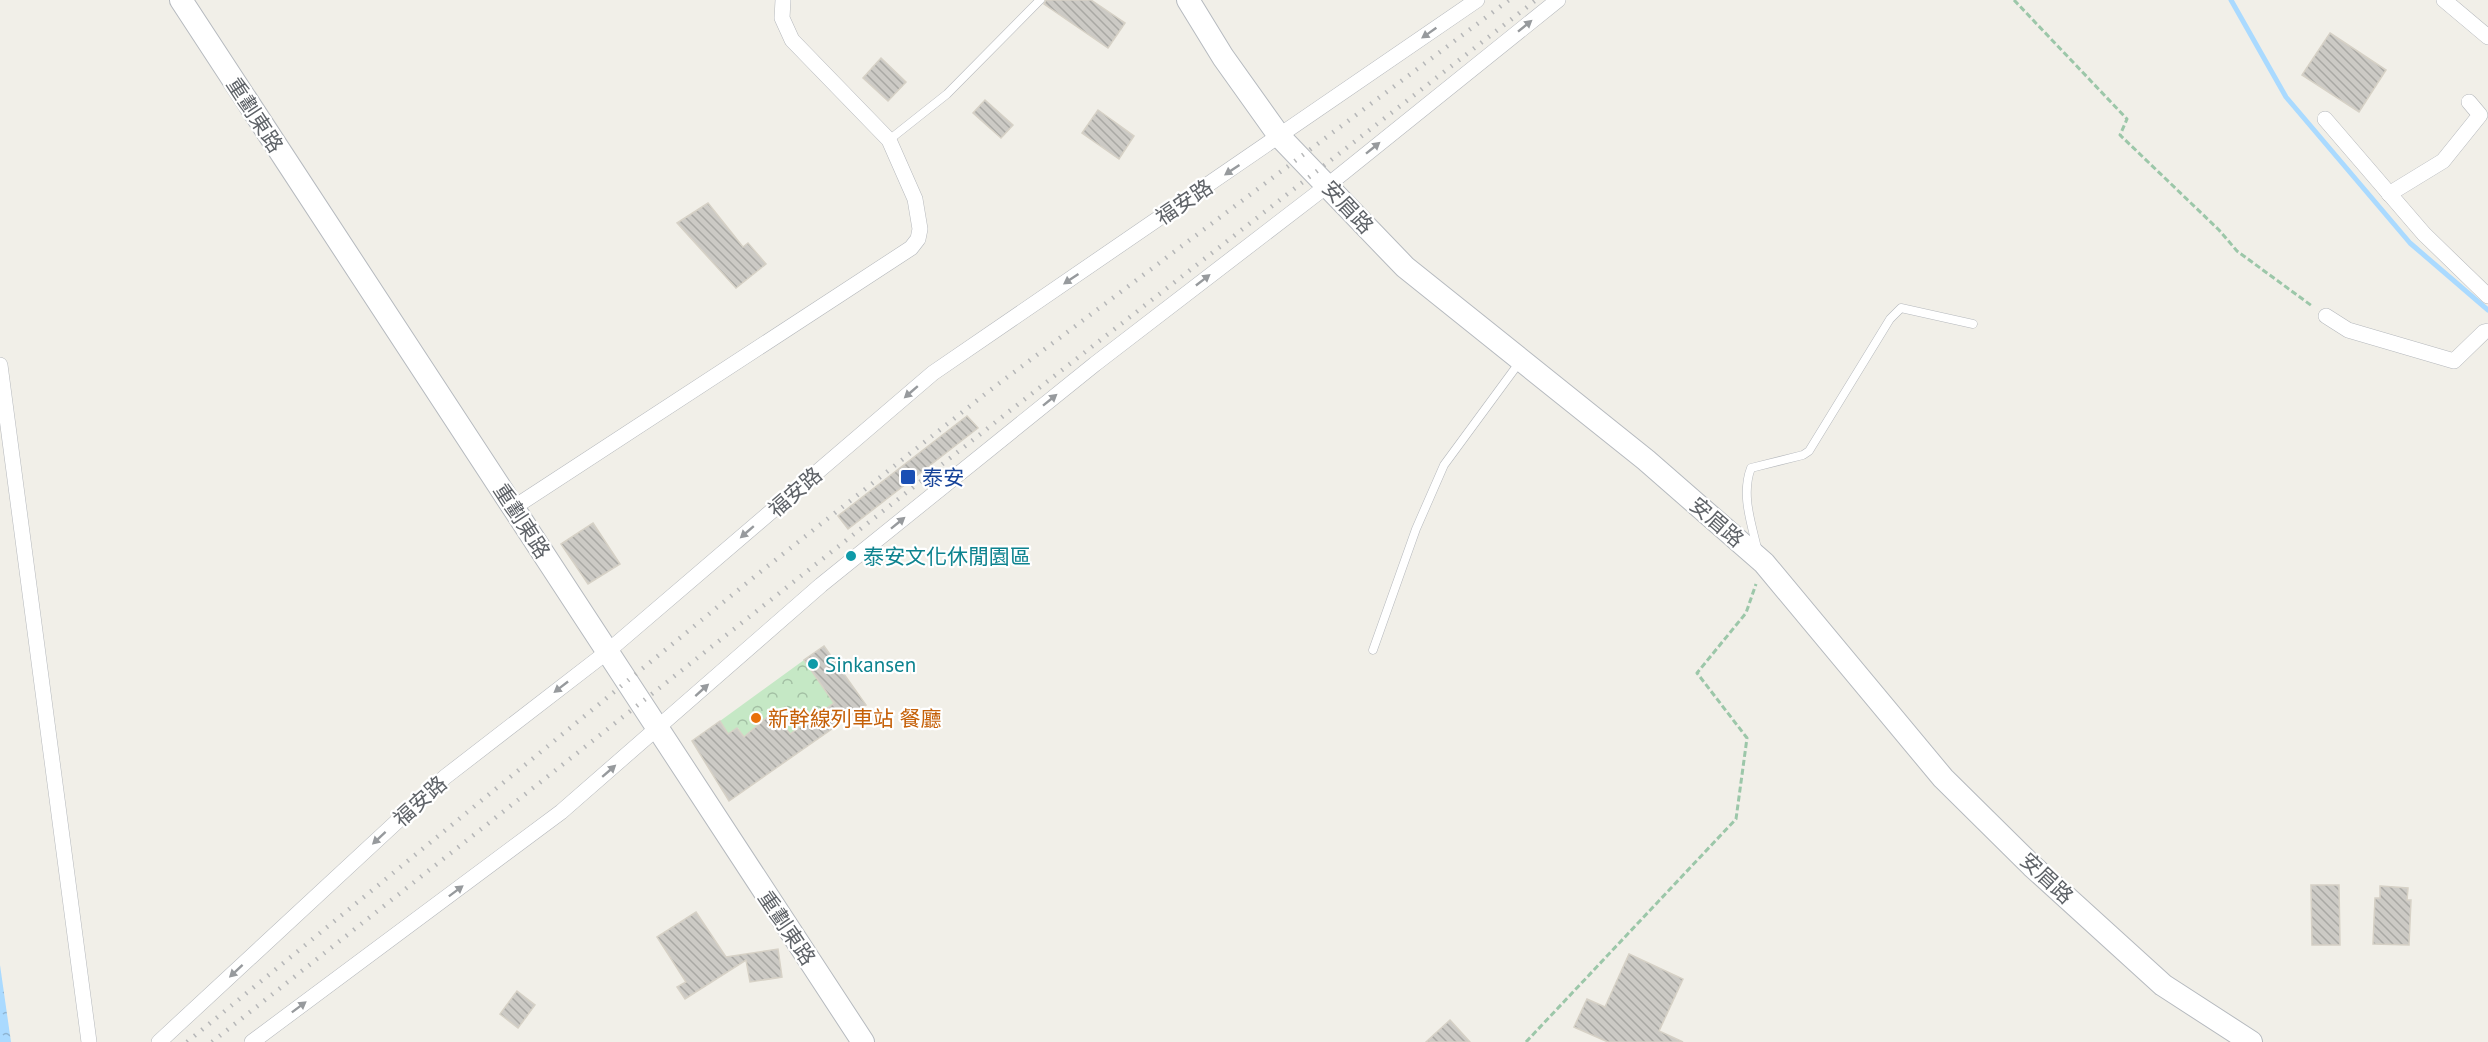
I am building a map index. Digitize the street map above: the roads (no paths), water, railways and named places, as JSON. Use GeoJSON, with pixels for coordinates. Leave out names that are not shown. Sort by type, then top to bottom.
{"type":"FeatureCollection","features":[{"type":"Feature","properties":{"kind":"street","name":"重劃東路"},"geometry":{"type":"LineString","coordinates":[[181,0],[863,1042]]}},
{"type":"Feature","properties":{"kind":"street"},"geometry":{"type":"LineString","coordinates":[[513,508],[911,248],[918,239],[920,229],[915,199],[889,140],[792,40],[782,18],[783,0]]}},
{"type":"Feature","properties":{"kind":"street","name":"安眉路"},"geometry":{"type":"LineString","coordinates":[[1188,0],[1223,57],[1280,137],[1405,267],[1646,460],[1762,561],[1943,778],[2032,866],[2163,985],[2251,1042]]}},
{"type":"Feature","properties":{"kind":"street","name":"福安路"},"geometry":{"type":"LineString","coordinates":[[159,1042],[445,777],[608,652],[933,373],[1477,0]]}},
{"type":"Feature","properties":{"kind":"street"},"geometry":{"type":"LineString","coordinates":[[252,1042],[561,812],[830,577],[1095,364],[1328,185],[1558,0]]}},
{"type":"Feature","properties":{"kind":"street"},"geometry":{"type":"LineString","coordinates":[[2444,0],[2488,37]]}},
{"type":"Feature","properties":{"kind":"street"},"geometry":{"type":"LineString","coordinates":[[2389,194],[2443,161],[2480,115],[2469,102]]}},
{"type":"Feature","properties":{"kind":"street"},"geometry":{"type":"LineString","coordinates":[[2325,119],[2424,234],[2488,296]]}},
{"type":"Feature","properties":{"kind":"street"},"geometry":{"type":"LineString","coordinates":[[2326,316],[2348,330],[2454,361],[2484,332],[2488,331]]}},
{"type":"Feature","properties":{"kind":"street"},"geometry":{"type":"LineString","coordinates":[[0,366],[88,1042]]}},
{"type":"Feature","properties":{"kind":"lane"},"geometry":{"type":"LineString","coordinates":[[889,140],[947,94],[1040,0]]}},
{"type":"Feature","properties":{"kind":"lane"},"geometry":{"type":"LineString","coordinates":[[1762,561],[1746,498],[1746,482],[1751,468],[1803,455],[1809,451],[1890,319],[1901,308],[1973,324]]}},
{"type":"Feature","properties":{"kind":"lane"},"geometry":{"type":"LineString","coordinates":[[1373,650],[1416,529],[1444,465],[1520,361]]}},
{"type":"Feature","properties":{"kind":"water"},"geometry":{"type":"Polygon","coordinates":[[[0,965],[11,1042],[0,1042],[0,965]]]}},
{"type":"Feature","properties":{"kind":"waterway"},"geometry":{"type":"LineString","coordinates":[[2231,0],[2286,97],[2410,243],[2488,310]]}},
{"type":"Feature","properties":{"kind":"railway"},"geometry":{"type":"LineString","coordinates":[[187,1042],[759,573],[989,391],[1509,0]]}},
{"type":"Feature","properties":{"kind":"railway"},"geometry":{"type":"LineString","coordinates":[[212,1042],[1007,413],[1536,0]]}},
{"type":"Feature","properties":{"kind":"place","name":"泰安"},"geometry":{"type":"Point","coordinates":[908,477]}},
{"type":"Feature","properties":{"kind":"place","name":"泰安文化休閒園區"},"geometry":{"type":"Point","coordinates":[851,556]}},
{"type":"Feature","properties":{"kind":"place","name":"Sinkansen"},"geometry":{"type":"Point","coordinates":[813,664]}},
{"type":"Feature","properties":{"kind":"place","name":"新幹線列車站 餐廳"},"geometry":{"type":"Point","coordinates":[756,718]}}]}
